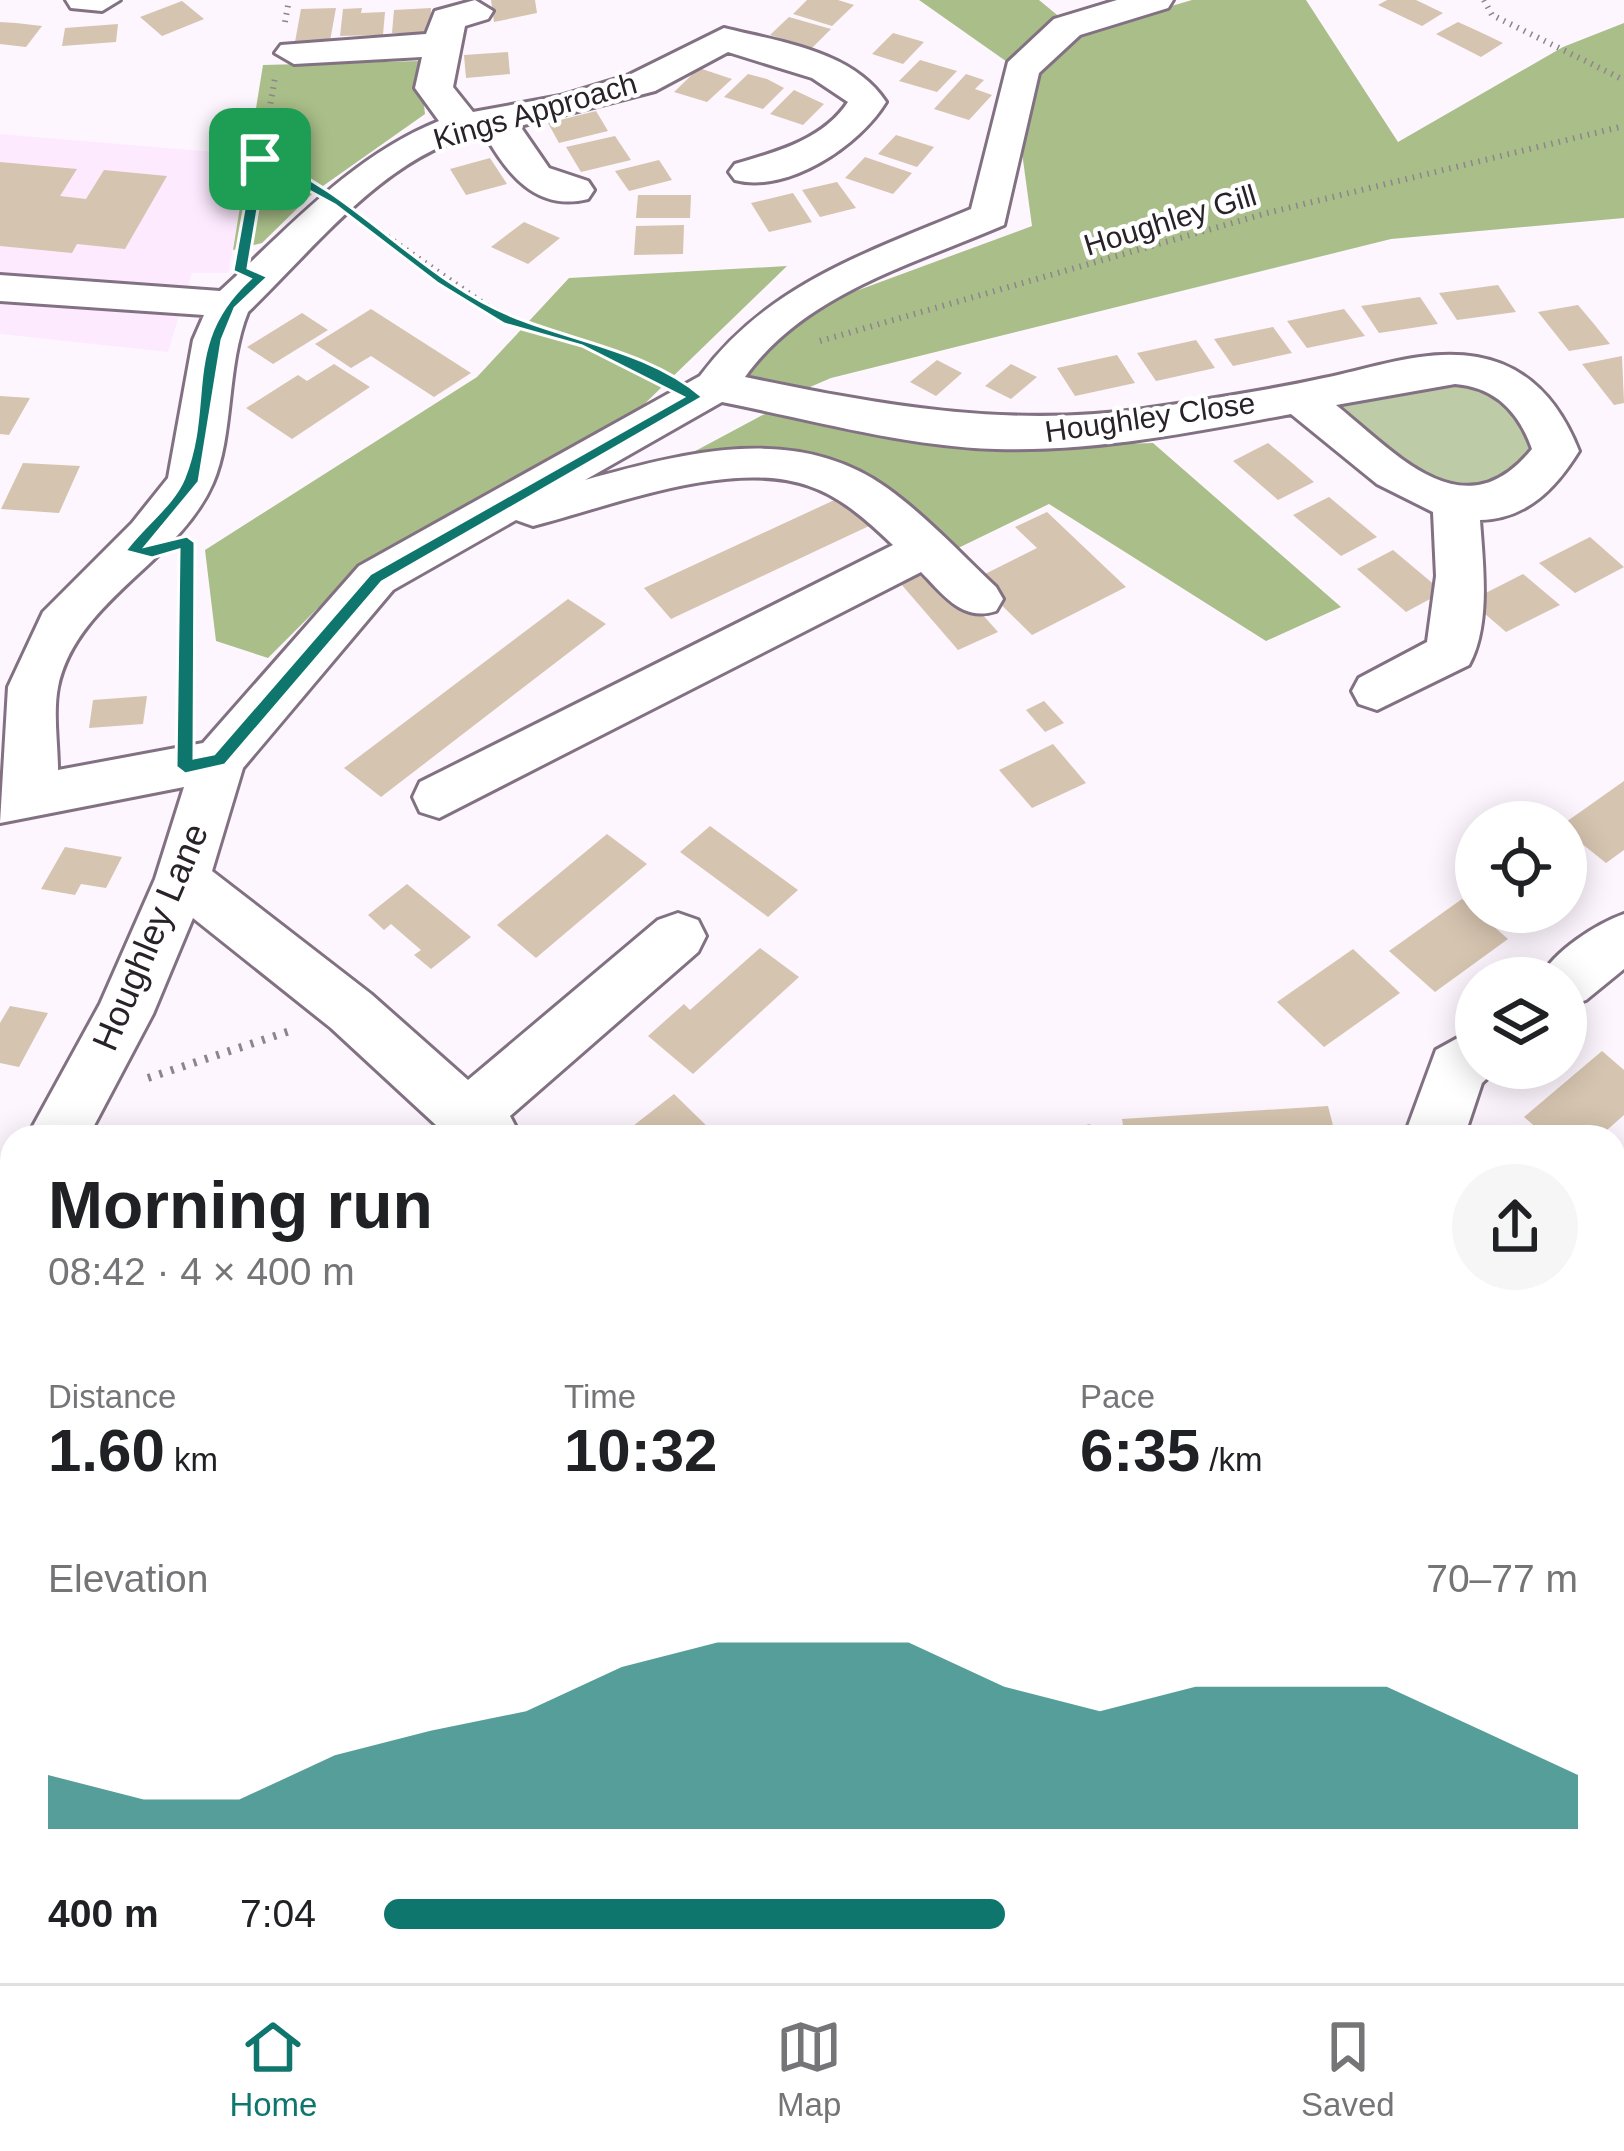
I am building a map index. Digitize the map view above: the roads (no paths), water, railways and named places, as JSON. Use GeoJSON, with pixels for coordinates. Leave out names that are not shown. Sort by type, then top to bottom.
{"type":"FeatureCollection","features":[{"type":"Feature","properties":{"kind":"street"},"geometry":{"type":"LineString","coordinates":[[84,0],[102,0]]}},
{"type":"Feature","properties":{"kind":"street"},"geometry":{"type":"LineString","coordinates":[[719,0],[724,39],[845,76],[863,89],[867,102],[861,114],[812,154],[748,172]]}},
{"type":"Feature","properties":{"kind":"street","name":"Houghley Lane"},"geometry":{"type":"LineString","coordinates":[[67,1119],[124,1014],[182,879],[202,764],[376,578],[714,381],[788,305],[821,286],[990,216],[1021,70],[1067,27],[1155,0]]}},
{"type":"Feature","properties":{"kind":"street"},"geometry":{"type":"LineString","coordinates":[[475,11],[448,19],[447,44],[434,88],[480,122],[530,176],[554,190],[574,190]]}},
{"type":"Feature","properties":{"kind":"street","name":"Kings Approach"},"geometry":{"type":"LineString","coordinates":[[15,799],[33,686],[60,625],[133,551],[191,482],[215,340],[244,292],[340,202],[409,147],[480,122],[566,106],[642,83],[724,39]]}},
{"type":"Feature","properties":{"kind":"street"},"geometry":{"type":"LineString","coordinates":[[284,54],[447,44]]}},
{"type":"Feature","properties":{"kind":"street"},"geometry":{"type":"LineString","coordinates":[[0,288],[184,298],[244,292]]}},
{"type":"Feature","properties":{"kind":"street","name":"Houghley Close"},"geometry":{"type":"LineString","coordinates":[[714,381],[898,426],[992,434],[1085,431],[1300,398],[1444,368],[1483,372],[1524,395],[1548,424],[1556,451],[1542,476],[1516,496],[1456,508],[1412,487],[1300,398]]}},
{"type":"Feature","properties":{"kind":"street"},"geometry":{"type":"LineString","coordinates":[[459,528],[719,465],[776,463],[826,473],[856,489],[979,599]]}},
{"type":"Feature","properties":{"kind":"street"},"geometry":{"type":"LineString","coordinates":[[1376,691],[1451,652],[1460,576],[1456,508]]}},
{"type":"Feature","properties":{"kind":"street"},"geometry":{"type":"LineString","coordinates":[[133,551],[152,552],[196,536]]}},
{"type":"Feature","properties":{"kind":"street"},"geometry":{"type":"LineString","coordinates":[[439,797],[926,549]]}},
{"type":"Feature","properties":{"kind":"street"},"geometry":{"type":"LineString","coordinates":[[15,799],[202,764]]}},
{"type":"Feature","properties":{"kind":"street"},"geometry":{"type":"LineString","coordinates":[[182,879],[351,1011],[479,1125]]}},
{"type":"Feature","properties":{"kind":"street"},"geometry":{"type":"LineString","coordinates":[[481,1125],[678,936]]}},
{"type":"Feature","properties":{"kind":"street"},"geometry":{"type":"LineString","coordinates":[[1587,967],[1624,938]]}},
{"type":"Feature","properties":{"kind":"street"},"geometry":{"type":"LineString","coordinates":[[1438,1125],[1455,1074]]}}]}
